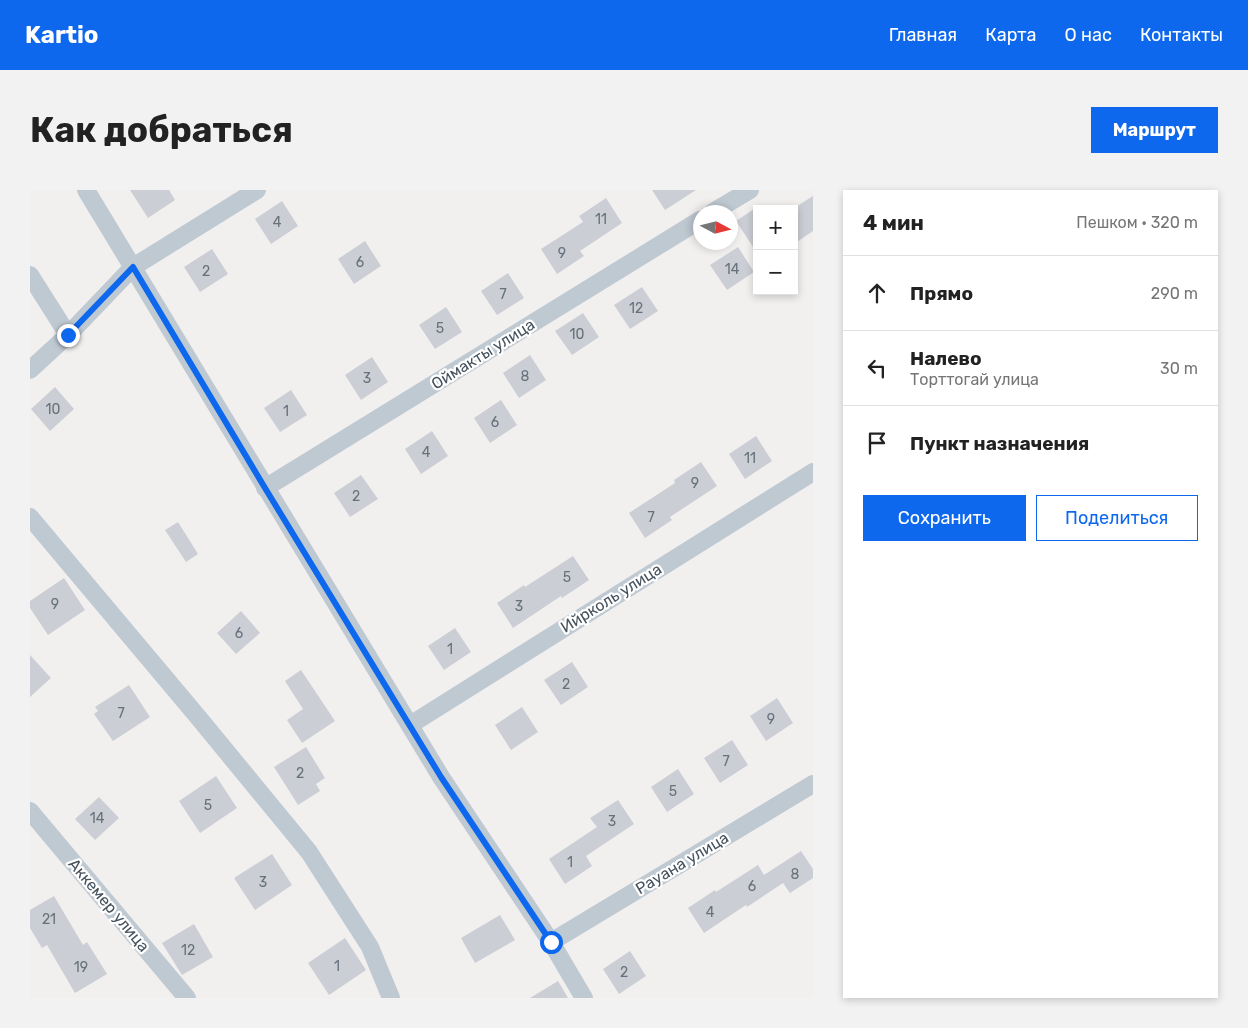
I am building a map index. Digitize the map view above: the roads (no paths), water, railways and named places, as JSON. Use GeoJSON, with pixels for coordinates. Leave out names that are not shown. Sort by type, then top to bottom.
{"type":"FeatureCollection","features":[{"type":"Feature","properties":{"kind":"street"},"geometry":{"type":"LineString","coordinates":[[86,190],[441,777],[551,942],[584,998]]}},
{"type":"Feature","properties":{"kind":"street"},"geometry":{"type":"LineString","coordinates":[[30,370],[68,335],[133,267],[257,190]]}},
{"type":"Feature","properties":{"kind":"street"},"geometry":{"type":"LineString","coordinates":[[725,205],[750,190]]}},
{"type":"Feature","properties":{"kind":"street","name":"Оймакты улица"},"geometry":{"type":"LineString","coordinates":[[265,488],[693,224]]}},
{"type":"Feature","properties":{"kind":"street"},"geometry":{"type":"LineString","coordinates":[[30,275],[68,335]]}},
{"type":"Feature","properties":{"kind":"street","name":"Ийрколь улица"},"geometry":{"type":"LineString","coordinates":[[410,725],[813,472]]}},
{"type":"Feature","properties":{"kind":"street"},"geometry":{"type":"LineString","coordinates":[[30,517],[309,852],[370,947],[391,998]]}},
{"type":"Feature","properties":{"kind":"street","name":"Рауана улица"},"geometry":{"type":"LineString","coordinates":[[551,942],[813,784]]}},
{"type":"Feature","properties":{"kind":"street","name":"Аккемер улица"},"geometry":{"type":"LineString","coordinates":[[30,812],[188,998]]}}]}
